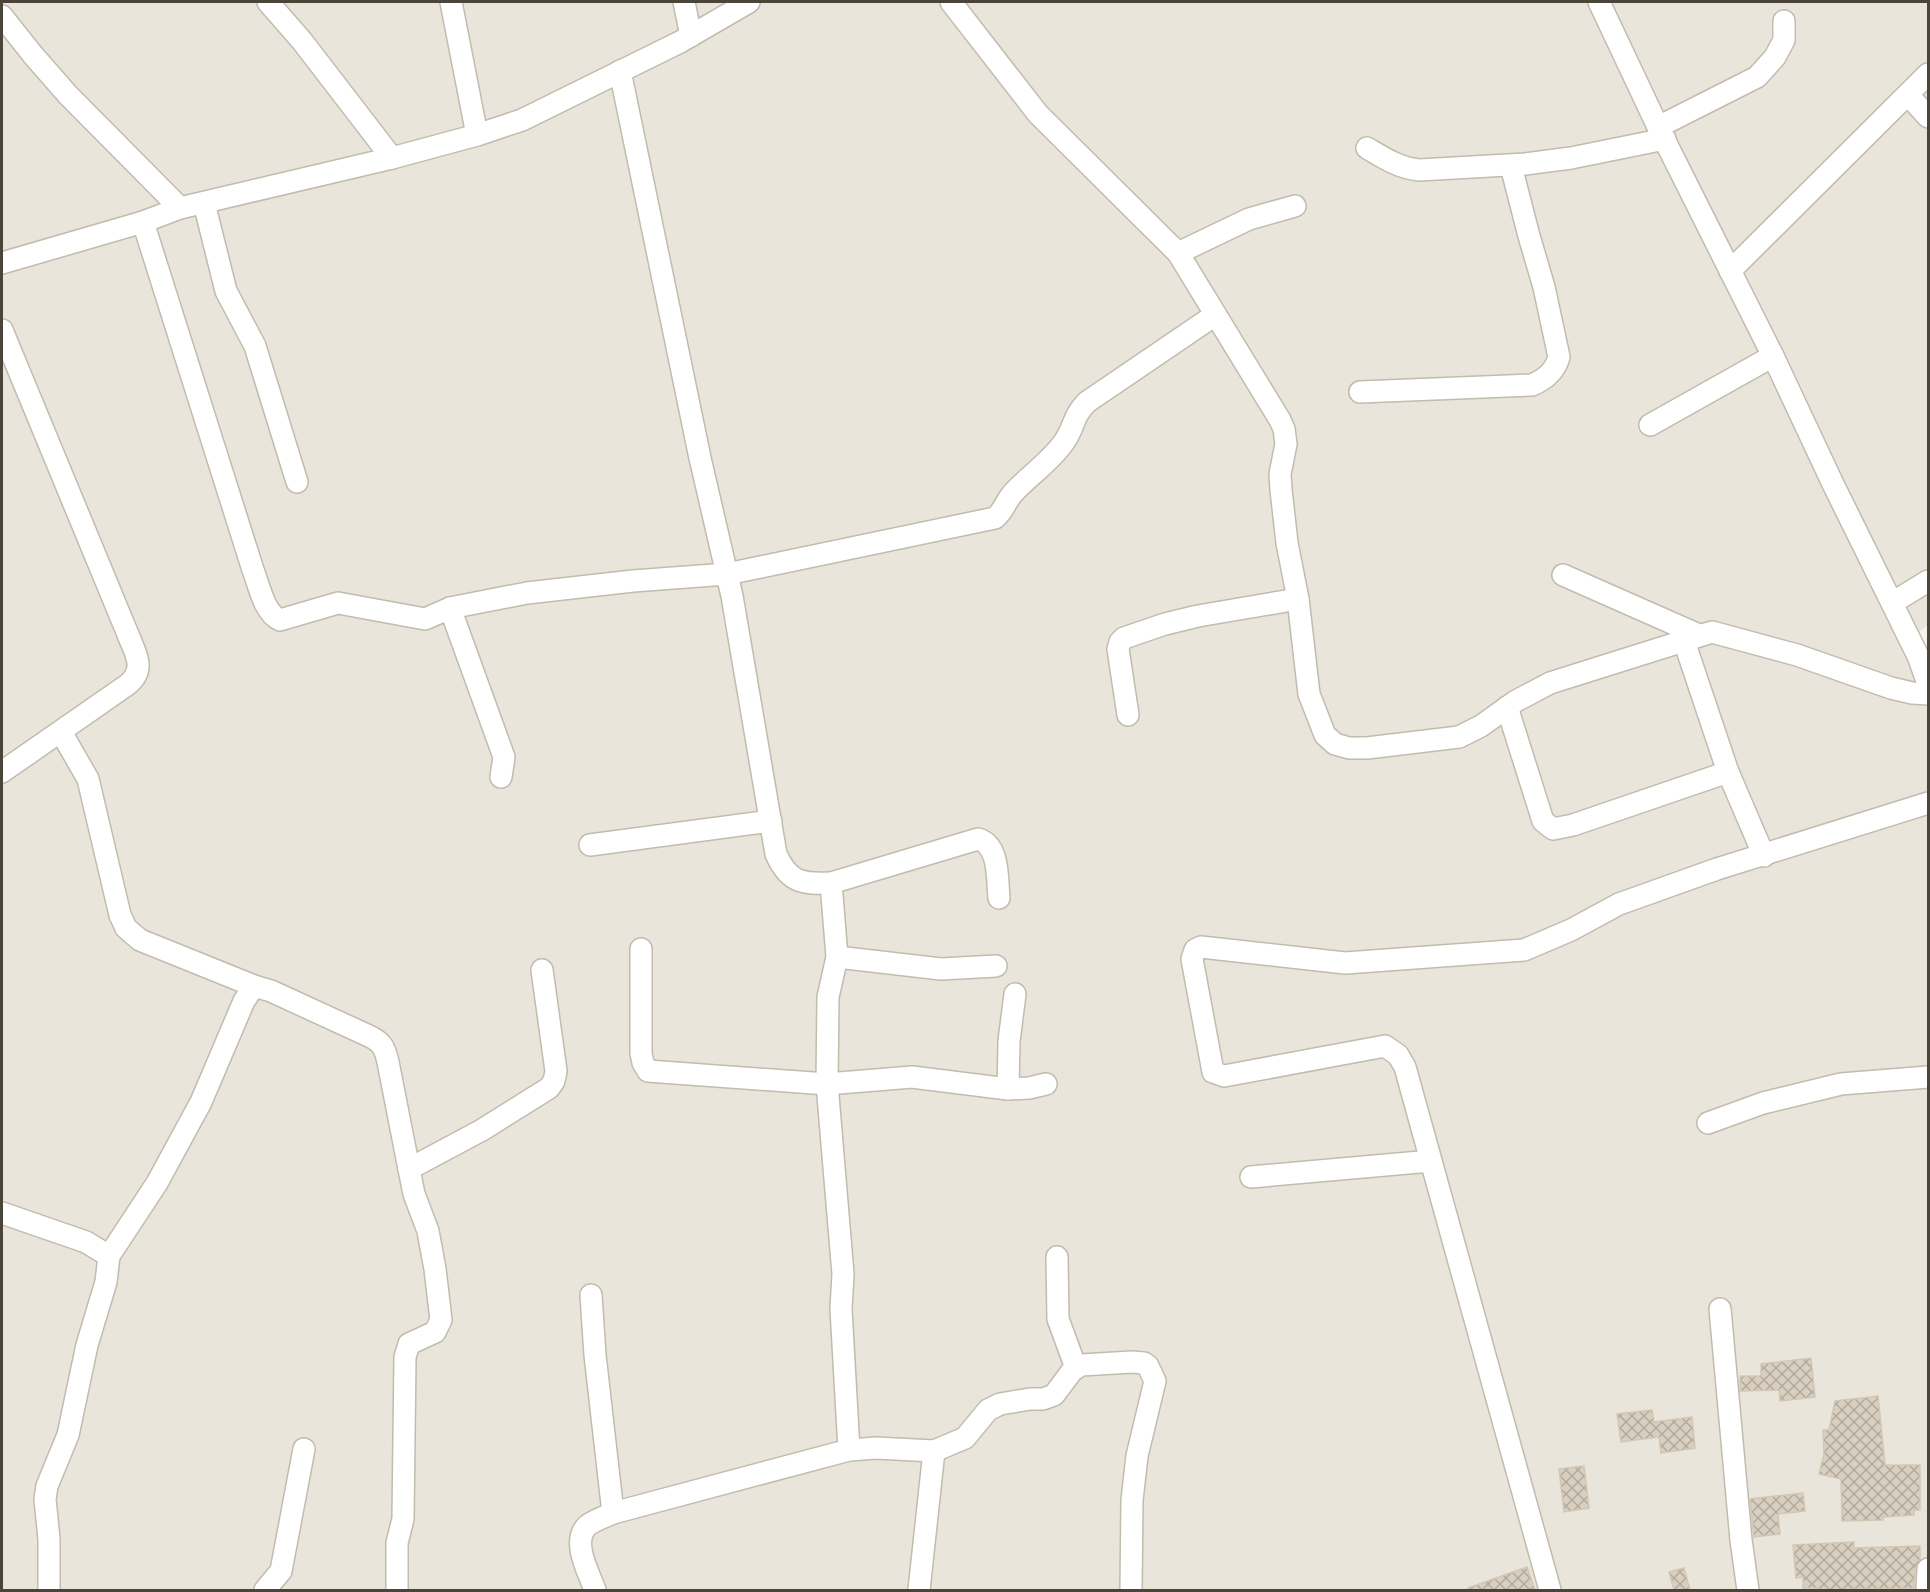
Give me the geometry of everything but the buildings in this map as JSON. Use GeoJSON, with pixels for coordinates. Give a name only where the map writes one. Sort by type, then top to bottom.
{"type":"FeatureCollection","features":[{"type":"Feature","properties":{"kind":"street"},"geometry":{"type":"LineString","coordinates":[[451,2],[477,135]]}},
{"type":"Feature","properties":{"kind":"street"},"geometry":{"type":"LineString","coordinates":[[684,2],[691,36]]}},
{"type":"Feature","properties":{"kind":"street"},"geometry":{"type":"LineString","coordinates":[[2,263],[143,222],[180,208],[392,158],[522,120],[691,36],[748,2]]}},
{"type":"Feature","properties":{"kind":"street"},"geometry":{"type":"LineString","coordinates":[[951,2],[1038,114],[1178,253],[1284,429],[1286,444],[1280,474],[1281,490],[1287,543],[1298,599],[1309,694],[1325,735],[1335,744],[1349,748],[1367,748],[1446,740],[1472,732],[1507,707],[1551,683],[1712,632],[1797,655],[1891,688],[1929,694]]}},
{"type":"Feature","properties":{"kind":"street"},"geometry":{"type":"LineString","coordinates":[[1599,2],[1773,356],[1918,656],[1929,684]]}},
{"type":"Feature","properties":{"kind":"street"},"geometry":{"type":"LineString","coordinates":[[274,4],[392,158]]}},
{"type":"Feature","properties":{"kind":"street"},"geometry":{"type":"LineString","coordinates":[[2,16],[68,95],[180,208]]}},
{"type":"Feature","properties":{"kind":"street"},"geometry":{"type":"LineString","coordinates":[[1366,148],[1393,164],[1408,169],[1511,166],[1571,158],[1662,133],[1758,76],[1775,57],[1784,40],[1785,21]]}},
{"type":"Feature","properties":{"kind":"street"},"geometry":{"type":"LineString","coordinates":[[620,71],[700,458],[732,596],[776,854],[787,873],[802,882],[831,883],[978,839],[987,844],[994,857],[999,898]]}},
{"type":"Feature","properties":{"kind":"street"},"geometry":{"type":"LineString","coordinates":[[1730,271],[1929,74]]}},
{"type":"Feature","properties":{"kind":"street"},"geometry":{"type":"LineString","coordinates":[[1908,95],[1929,117]]}},
{"type":"Feature","properties":{"kind":"street"},"geometry":{"type":"LineString","coordinates":[[1360,392],[1532,385],[1543,381],[1556,366],[1559,357],[1544,287],[1511,166]]}},
{"type":"Feature","properties":{"kind":"street"},"geometry":{"type":"LineString","coordinates":[[204,203],[226,291],[255,346],[297,482]]}},
{"type":"Feature","properties":{"kind":"street"},"geometry":{"type":"LineString","coordinates":[[1178,253],[1249,219],[1295,206]]}},
{"type":"Feature","properties":{"kind":"street"},"geometry":{"type":"LineString","coordinates":[[143,222],[253,570],[267,607],[273,616],[284,620],[338,603],[425,619],[450,608],[527,593],[633,580],[727,574],[995,518],[1012,494],[1062,446],[1075,417],[1088,402],[1215,315]]}},
{"type":"Feature","properties":{"kind":"street"},"geometry":{"type":"LineString","coordinates":[[2,330],[139,669],[134,679],[2,772]]}},
{"type":"Feature","properties":{"kind":"street"},"geometry":{"type":"LineString","coordinates":[[1650,425],[1773,356]]}},
{"type":"Feature","properties":{"kind":"street"},"geometry":{"type":"LineString","coordinates":[[1563,575],[1691,638],[1728,772],[1764,856]]}},
{"type":"Feature","properties":{"kind":"street"},"geometry":{"type":"LineString","coordinates":[[1892,603],[1929,581]]}},
{"type":"Feature","properties":{"kind":"street"},"geometry":{"type":"LineString","coordinates":[[1128,715],[1119,649],[1120,642],[1124,638],[1198,616],[1298,599]]}},
{"type":"Feature","properties":{"kind":"street"},"geometry":{"type":"LineString","coordinates":[[450,608],[504,757],[501,777]]}},
{"type":"Feature","properties":{"kind":"street"},"geometry":{"type":"LineString","coordinates":[[1507,707],[1543,821],[1553,829],[1573,825],[1728,772]]}},
{"type":"Feature","properties":{"kind":"street"},"geometry":{"type":"LineString","coordinates":[[61,732],[88,778],[120,915],[126,928],[140,940],[254,986],[272,991],[369,1036],[385,1048],[414,1194],[428,1231],[441,1320],[435,1332],[409,1344],[405,1357],[403,1519],[397,1543],[397,1590]]}},
{"type":"Feature","properties":{"kind":"street"},"geometry":{"type":"LineString","coordinates":[[1550,1590],[1405,1066],[1398,1055],[1385,1046],[1224,1076],[1213,1072],[1192,959],[1195,950],[1202,947],[1345,963],[1524,950],[1571,930],[1619,904],[1717,869],[1929,803]]}},
{"type":"Feature","properties":{"kind":"street"},"geometry":{"type":"LineString","coordinates":[[590,845],[771,821]]}},
{"type":"Feature","properties":{"kind":"street"},"geometry":{"type":"LineString","coordinates":[[831,883],[837,957],[828,996],[827,1084],[843,1274],[841,1309],[849,1450]]}},
{"type":"Feature","properties":{"kind":"street"},"geometry":{"type":"LineString","coordinates":[[641,949],[641,1053],[643,1064],[648,1071],[827,1084],[912,1077],[1008,1089],[1046,1084]]}},
{"type":"Feature","properties":{"kind":"street"},"geometry":{"type":"LineString","coordinates":[[837,957],[941,969],[996,966]]}},
{"type":"Feature","properties":{"kind":"street"},"geometry":{"type":"LineString","coordinates":[[409,1169],[482,1130],[549,1088],[554,1081],[556,1071],[542,970]]}},
{"type":"Feature","properties":{"kind":"street"},"geometry":{"type":"LineString","coordinates":[[49,1590],[49,1539],[45,1499],[47,1486],[68,1435],[90,1335],[106,1282],[109,1256],[157,1183],[201,1102],[243,1001],[254,986]]}},
{"type":"Feature","properties":{"kind":"street"},"geometry":{"type":"LineString","coordinates":[[1008,1089],[1008,1041],[1015,994]]}},
{"type":"Feature","properties":{"kind":"street"},"geometry":{"type":"LineString","coordinates":[[1708,1123],[1762,1103],[1841,1084],[1929,1077]]}},
{"type":"Feature","properties":{"kind":"street"},"geometry":{"type":"LineString","coordinates":[[1251,1177],[1431,1161]]}},
{"type":"Feature","properties":{"kind":"street"},"geometry":{"type":"LineString","coordinates":[[2,1213],[86,1242],[109,1256]]}},
{"type":"Feature","properties":{"kind":"street"},"geometry":{"type":"LineString","coordinates":[[1057,1257],[1058,1319],[1076,1368]]}},
{"type":"Feature","properties":{"kind":"street"},"geometry":{"type":"LineString","coordinates":[[591,1295],[595,1355],[613,1513]]}},
{"type":"Feature","properties":{"kind":"street"},"geometry":{"type":"LineString","coordinates":[[1720,1309],[1741,1540],[1748,1590]]}},
{"type":"Feature","properties":{"kind":"street"},"geometry":{"type":"LineString","coordinates":[[595,1590],[582,1552],[581,1535],[588,1525],[613,1513],[849,1450],[876,1448],[934,1451],[964,1438],[988,1410],[1000,1404],[1043,1399],[1054,1395],[1081,1365],[1139,1362],[1148,1366],[1155,1378],[1137,1456],[1132,1500],[1131,1590]]}},
{"type":"Feature","properties":{"kind":"street"},"geometry":{"type":"LineString","coordinates":[[266,1590],[281,1571],[304,1449]]}},
{"type":"Feature","properties":{"kind":"street"},"geometry":{"type":"LineString","coordinates":[[919,1590],[934,1451]]}},
{"type":"Feature","properties":{"kind":"street"},"geometry":{"type":"LineString","coordinates":[[1927,1590],[1929,1569]]}},
{"type":"Feature","properties":{"kind":"shaded area"},"geometry":{"type":"Polygon","coordinates":[[[2,2],[1928,2],[1928,625],[1916,634],[1928,660],[1928,1590],[2,1590],[2,2]]]}}]}
